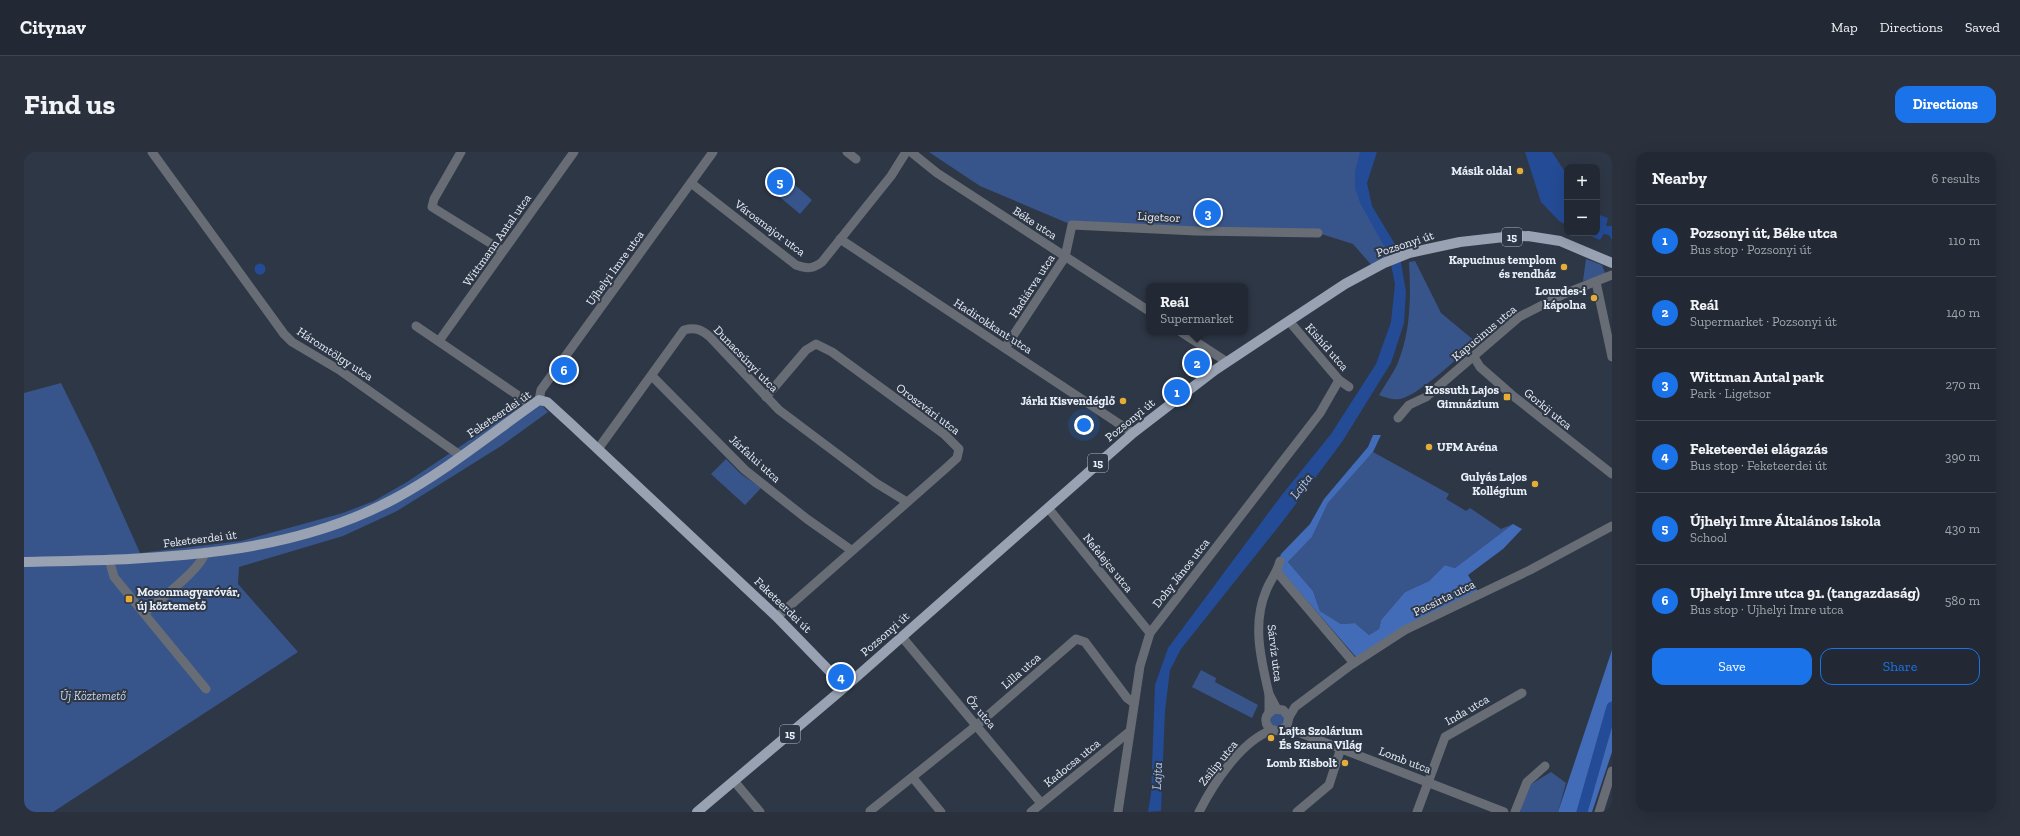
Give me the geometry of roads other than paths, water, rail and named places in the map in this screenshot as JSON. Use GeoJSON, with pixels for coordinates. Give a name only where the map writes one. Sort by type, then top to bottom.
{"type":"FeatureCollection","features":[{"type":"Feature","properties":{"kind":"main road","name":"Pozsonyi út"},"geometry":{"type":"LineString","coordinates":[[697,812],[845,687],[1133,432],[1227,362],[1345,284],[1384,263],[1409,254],[1460,242],[1504,237],[1528,236],[1560,241],[1612,264]]}},
{"type":"Feature","properties":{"kind":"main road","name":"Feketeerdei út"},"geometry":{"type":"LineString","coordinates":[[24,562],[109,559],[205,552],[267,543],[337,523],[399,496],[461,456],[535,402],[547,402],[777,616],[845,687]]}},
{"type":"Feature","properties":{"kind":"street","name":"Háromtölgy utca"},"geometry":{"type":"LineString","coordinates":[[152,152],[284,334],[292,342],[341,371],[461,456]]}},
{"type":"Feature","properties":{"kind":"street"},"geometry":{"type":"LineString","coordinates":[[462,152],[434,199],[432,206],[503,251]]}},
{"type":"Feature","properties":{"kind":"street","name":"Wittmann Antal utca"},"geometry":{"type":"LineString","coordinates":[[439,341],[574,152]]}},
{"type":"Feature","properties":{"kind":"street","name":"Ujhelyi Imre utca"},"geometry":{"type":"LineString","coordinates":[[535,402],[541,390],[692,184],[713,152]]}},
{"type":"Feature","properties":{"kind":"street"},"geometry":{"type":"LineString","coordinates":[[847,152],[856,159]]}},
{"type":"Feature","properties":{"kind":"street","name":"Városmajor utca"},"geometry":{"type":"LineString","coordinates":[[692,184],[796,266],[814,268],[822,262],[891,176],[906,152]]}},
{"type":"Feature","properties":{"kind":"street","name":"Béke utca"},"geometry":{"type":"LineString","coordinates":[[912,152],[937,173],[1146,309]]}},
{"type":"Feature","properties":{"kind":"street","name":"Ligetsor"},"geometry":{"type":"LineString","coordinates":[[1065,257],[1072,225],[1196,231],[1318,233]]}},
{"type":"Feature","properties":{"kind":"street","name":"Hadirokkant utca"},"geometry":{"type":"LineString","coordinates":[[840,239],[1133,432]]}},
{"type":"Feature","properties":{"kind":"street","name":"Hadiárva utca"},"geometry":{"type":"LineString","coordinates":[[1005,348],[1065,257]]}},
{"type":"Feature","properties":{"kind":"street","name":"Kapucinus utca"},"geometry":{"type":"LineString","coordinates":[[1398,418],[1409,405],[1426,397],[1474,357],[1501,331],[1527,312],[1564,294],[1612,276]]}},
{"type":"Feature","properties":{"kind":"street"},"geometry":{"type":"LineString","coordinates":[[1596,282],[1612,357]]}},
{"type":"Feature","properties":{"kind":"street","name":"Kishíd utca"},"geometry":{"type":"LineString","coordinates":[[1289,321],[1339,380],[1349,387]]}},
{"type":"Feature","properties":{"kind":"street"},"geometry":{"type":"LineString","coordinates":[[416,326],[535,402]]}},
{"type":"Feature","properties":{"kind":"street","name":"Dunacsúnyi utca"},"geometry":{"type":"LineString","coordinates":[[598,449],[684,330],[692,328],[702,330],[710,337],[778,410],[876,483],[907,502]]}},
{"type":"Feature","properties":{"kind":"street"},"geometry":{"type":"LineString","coordinates":[[1186,335],[1227,362]]}},
{"type":"Feature","properties":{"kind":"street","name":"Oroszvári utca"},"geometry":{"type":"LineString","coordinates":[[766,398],[806,350],[816,344],[832,352],[937,430],[959,449],[957,458],[777,616]]}},
{"type":"Feature","properties":{"kind":"street","name":"Gorkij utca"},"geometry":{"type":"LineString","coordinates":[[1474,357],[1480,367],[1512,395],[1612,474]]}},
{"type":"Feature","properties":{"kind":"street","name":"Járfalui utca"},"geometry":{"type":"LineString","coordinates":[[652,376],[745,470],[807,519],[851,550]]}},
{"type":"Feature","properties":{"kind":"street","name":"Dohy János utca"},"geometry":{"type":"LineString","coordinates":[[1118,812],[1140,666],[1150,633],[1320,413],[1339,380]]}},
{"type":"Feature","properties":{"kind":"street","name":"Nefelejcs utca"},"geometry":{"type":"LineString","coordinates":[[1048,508],[1150,633]]}},
{"type":"Feature","properties":{"kind":"street","name":"Pacsirta utca"},"geometry":{"type":"LineString","coordinates":[[1281,714],[1295,707],[1354,663],[1405,630],[1530,570],[1612,526]]}},
{"type":"Feature","properties":{"kind":"street"},"geometry":{"type":"LineString","coordinates":[[144,613],[196,568],[203,559],[205,552]]}},
{"type":"Feature","properties":{"kind":"street"},"geometry":{"type":"LineString","coordinates":[[109,559],[112,574],[206,689]]}},
{"type":"Feature","properties":{"kind":"street","name":"Sárvíz utca"},"geometry":{"type":"LineString","coordinates":[[1280,561],[1277,572],[1266,591],[1259,614],[1258,637],[1269,694],[1281,714],[1298,732]]}},
{"type":"Feature","properties":{"kind":"street"},"geometry":{"type":"LineString","coordinates":[[1277,572],[1354,663]]}},
{"type":"Feature","properties":{"kind":"street","name":"Őz utca"},"geometry":{"type":"LineString","coordinates":[[902,636],[977,724],[1041,803]]}},
{"type":"Feature","properties":{"kind":"street","name":"Lilla utca"},"geometry":{"type":"LineString","coordinates":[[870,811],[913,778],[1076,639],[1085,642],[1127,698],[1134,703]]}},
{"type":"Feature","properties":{"kind":"street","name":"Inda utca"},"geometry":{"type":"LineString","coordinates":[[1417,812],[1445,737],[1522,693]]}},
{"type":"Feature","properties":{"kind":"street"},"geometry":{"type":"LineString","coordinates":[[1273,728],[1281,714]]}},
{"type":"Feature","properties":{"kind":"street"},"geometry":{"type":"LineString","coordinates":[[1273,728],[1287,726],[1281,714]]}},
{"type":"Feature","properties":{"kind":"street"},"geometry":{"type":"LineString","coordinates":[[1273,728],[1298,732]]}},
{"type":"Feature","properties":{"kind":"street","name":"Zsilip utca"},"geometry":{"type":"LineString","coordinates":[[1199,812],[1212,786],[1248,745],[1262,734],[1273,728]]}},
{"type":"Feature","properties":{"kind":"street","name":"Kadocsa utca"},"geometry":{"type":"LineString","coordinates":[[1031,812],[1129,732]]}},
{"type":"Feature","properties":{"kind":"street","name":"Lomb utca"},"geometry":{"type":"LineString","coordinates":[[1298,732],[1429,781],[1504,812]]}},
{"type":"Feature","properties":{"kind":"street"},"geometry":{"type":"LineString","coordinates":[[1297,812],[1329,785],[1341,748]]}},
{"type":"Feature","properties":{"kind":"street"},"geometry":{"type":"LineString","coordinates":[[1515,812],[1527,782],[1545,766]]}},
{"type":"Feature","properties":{"kind":"street"},"geometry":{"type":"LineString","coordinates":[[1599,812],[1612,771]]}},
{"type":"Feature","properties":{"kind":"street"},"geometry":{"type":"LineString","coordinates":[[913,778],[941,812]]}},
{"type":"Feature","properties":{"kind":"street"},"geometry":{"type":"LineString","coordinates":[[734,781],[760,812]]}},
{"type":"Feature","properties":{"kind":"water","name":"Lajta"},"geometry":{"type":"Polygon","coordinates":[[[1360,152],[1377,152],[1367,183],[1372,206],[1399,251],[1406,292],[1404,323],[1391,363],[1342,442],[1283,521],[1181,649],[1170,670],[1165,711],[1161,811],[1148,812],[1151,794],[1155,685],[1168,648],[1281,496],[1331,434],[1376,364],[1391,322],[1395,284],[1389,255],[1360,203],[1355,188],[1355,171],[1360,152]]]}},
{"type":"Feature","properties":{"kind":"water"},"geometry":{"type":"Polygon","coordinates":[[[1525,152],[1552,152],[1564,170],[1564,224],[1559,221],[1541,202],[1525,152]]]}},
{"type":"Feature","properties":{"kind":"water"},"geometry":{"type":"Polygon","coordinates":[[[1600,215],[1608,218],[1606,226],[1612,226],[1612,240],[1609,235],[1604,234],[1600,240],[1591,236],[1600,236],[1600,215]]]}},
{"type":"Feature","properties":{"kind":"water"},"geometry":{"type":"Polygon","coordinates":[[[258,264],[262,264],[264,265],[264,273],[258,274],[255,271],[255,267],[258,264]]]}},
{"type":"Feature","properties":{"kind":"waterway"},"geometry":{"type":"LineString","coordinates":[[1582,812],[1612,707]]}},
{"type":"Feature","properties":{"kind":"place","name":"Másik oldal"},"geometry":{"type":"Point","coordinates":[1520,171]}},
{"type":"Feature","properties":{"kind":"place","name":"Újhelyi Imre Általános Iskola"},"geometry":{"type":"Point","coordinates":[780,182]}},
{"type":"Feature","properties":{"kind":"place","name":"Wittman Antal park"},"geometry":{"type":"Point","coordinates":[1208,213]}},
{"type":"Feature","properties":{"kind":"place","name":"Kapucinus templom és rendház"},"geometry":{"type":"Point","coordinates":[1564,267]}},
{"type":"Feature","properties":{"kind":"place","name":"Lourdes-i kápolna"},"geometry":{"type":"Point","coordinates":[1594,298]}},
{"type":"Feature","properties":{"kind":"place","name":"Reál"},"geometry":{"type":"Point","coordinates":[1197,363]}},
{"type":"Feature","properties":{"kind":"place","name":"Ujhelyi Imre utca 91. (tangazdaság)"},"geometry":{"type":"Point","coordinates":[564,370]}},
{"type":"Feature","properties":{"kind":"place","name":"Pozsonyi út, Béke utca"},"geometry":{"type":"Point","coordinates":[1177,392]}},
{"type":"Feature","properties":{"kind":"place","name":"Kossuth Lajos Gimnázium"},"geometry":{"type":"Point","coordinates":[1507,397]}},
{"type":"Feature","properties":{"kind":"place","name":"Járki Kisvendéglő"},"geometry":{"type":"Point","coordinates":[1123,401]}},
{"type":"Feature","properties":{"kind":"place","name":"UFM Aréna"},"geometry":{"type":"Point","coordinates":[1429,447]}},
{"type":"Feature","properties":{"kind":"place","name":"Gulyás Lajos Kollégium"},"geometry":{"type":"Point","coordinates":[1535,484]}},
{"type":"Feature","properties":{"kind":"place","name":"Mosonmagyaróvár, új köztemető"},"geometry":{"type":"Point","coordinates":[129,599]}},
{"type":"Feature","properties":{"kind":"place","name":"Feketeerdei elágazás"},"geometry":{"type":"Point","coordinates":[841,677]}},
{"type":"Feature","properties":{"kind":"place","name":"Lajta Szolárium És Szauna Világ"},"geometry":{"type":"Point","coordinates":[1271,738]}},
{"type":"Feature","properties":{"kind":"place","name":"Lomb Kisbolt"},"geometry":{"type":"Point","coordinates":[1345,763]}},
{"type":"Feature","properties":{"kind":"park label","name":"Új Köztemető"},"geometry":{"type":"Point","coordinates":[93,696]}}]}
